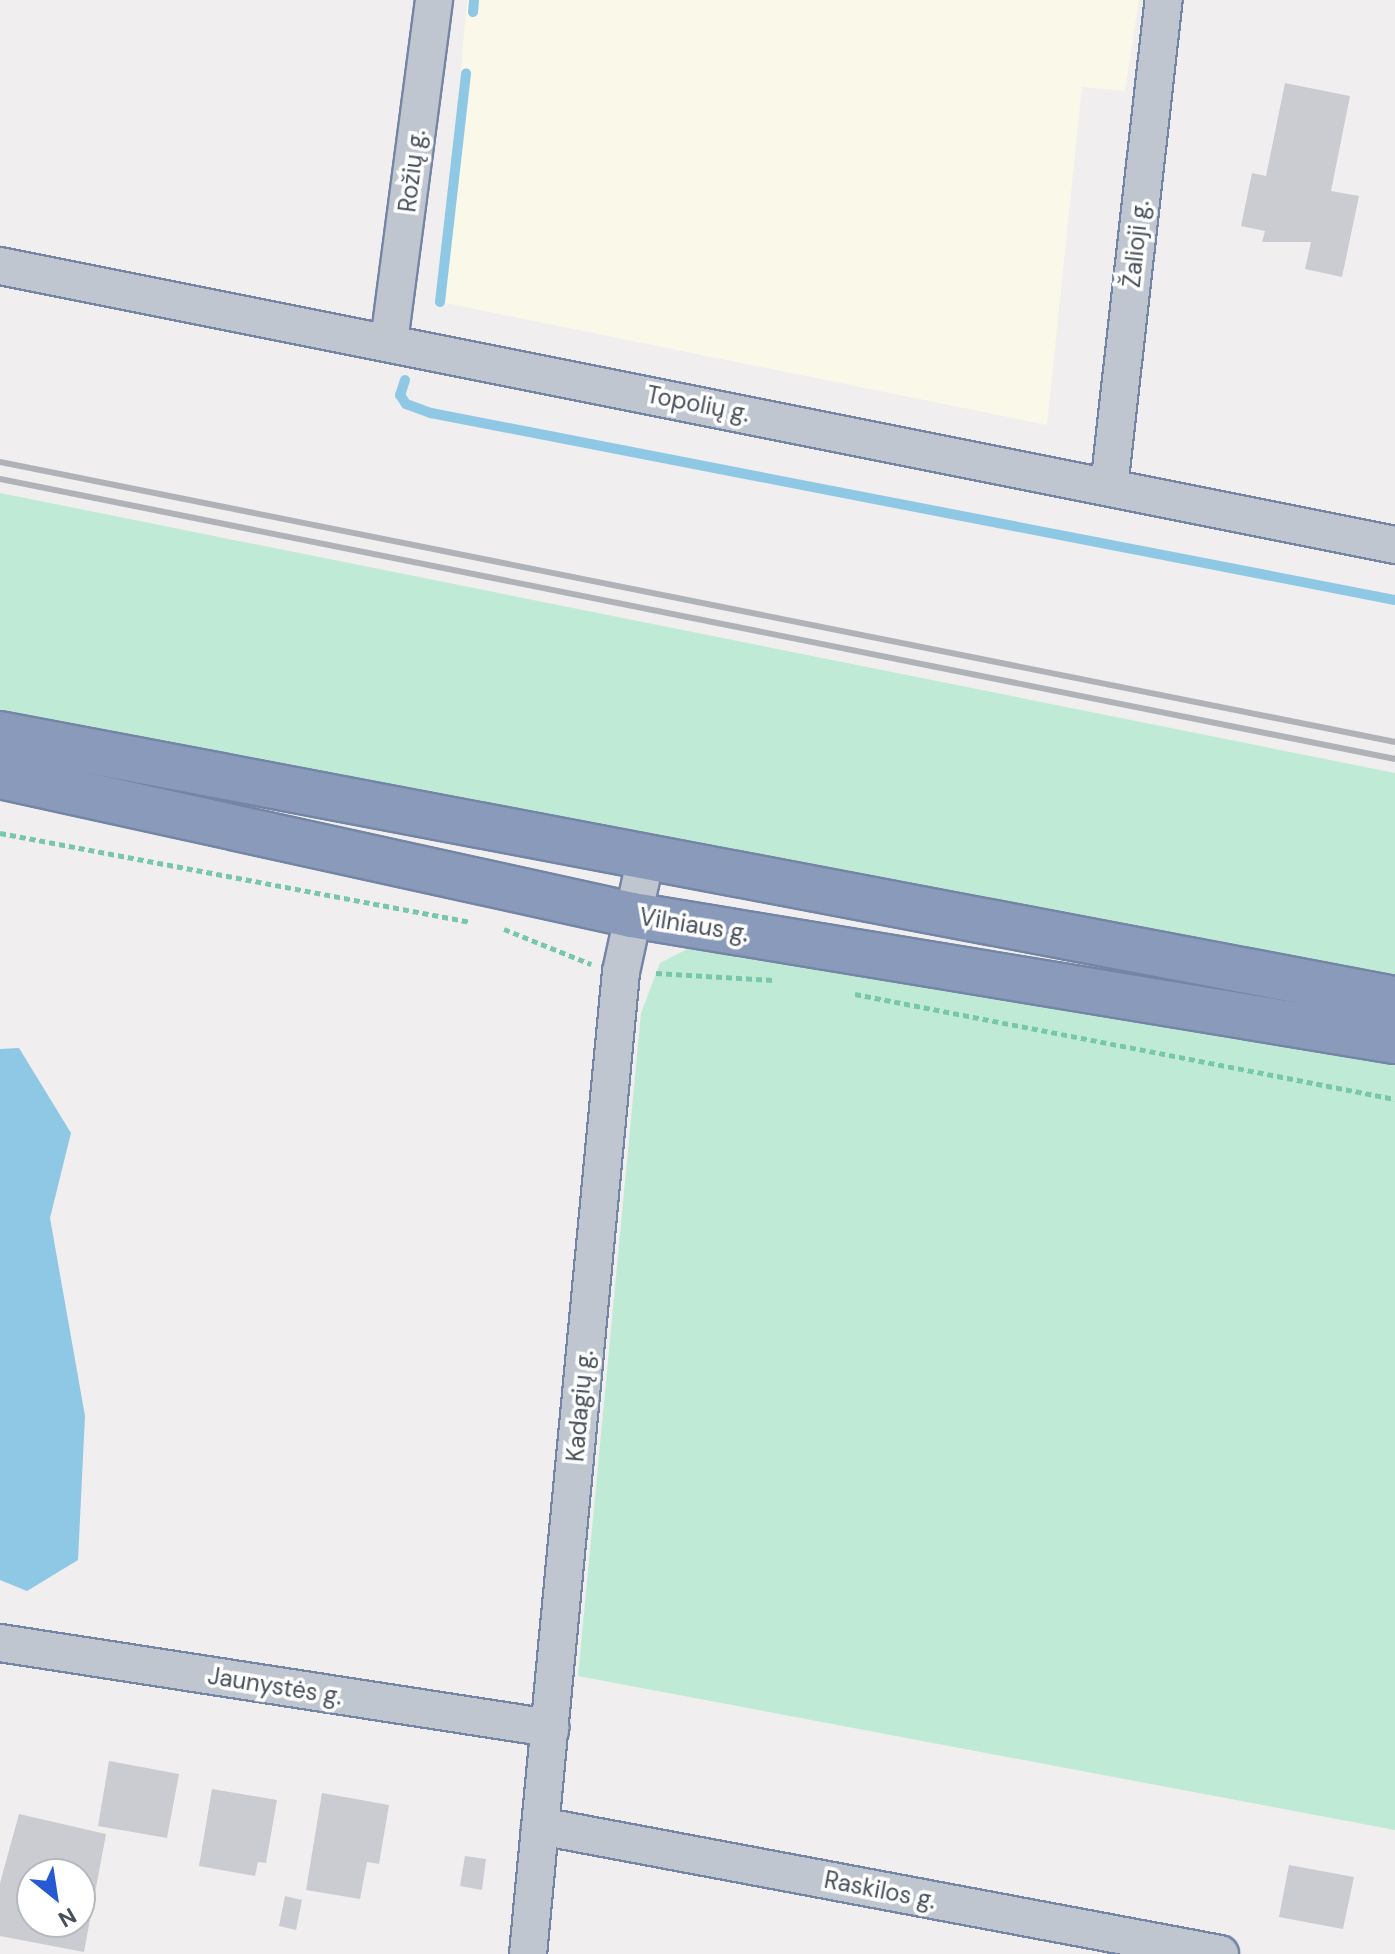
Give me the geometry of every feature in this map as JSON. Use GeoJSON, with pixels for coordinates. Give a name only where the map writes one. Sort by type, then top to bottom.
{"type":"FeatureCollection","features":[{"type":"Feature","properties":{"kind":"highway"},"geometry":{"type":"LineString","coordinates":[[0,734],[645,861],[1395,999]]}},
{"type":"Feature","properties":{"kind":"highway","name":"Vilniaus g."},"geometry":{"type":"LineString","coordinates":[[0,776],[632,915],[1395,1041]]}},
{"type":"Feature","properties":{"kind":"street","name":"Rožių g."},"geometry":{"type":"LineString","coordinates":[[389,342],[434,0]]}},
{"type":"Feature","properties":{"kind":"street","name":"Žalioji g."},"geometry":{"type":"LineString","coordinates":[[1109,487],[1164,0]]}},
{"type":"Feature","properties":{"kind":"street","name":"Topolių g."},"geometry":{"type":"LineString","coordinates":[[0,266],[1395,545]]}},
{"type":"Feature","properties":{"kind":"street","name":"Kadagių g."},"geometry":{"type":"LineString","coordinates":[[528,1954],[632,915],[645,861]]}},
{"type":"Feature","properties":{"kind":"street","name":"Jaunystės g."},"geometry":{"type":"LineString","coordinates":[[0,1643],[550,1728]]}},
{"type":"Feature","properties":{"kind":"street","name":"Raskilos g."},"geometry":{"type":"LineString","coordinates":[[540,1826],[1220,1954]]}},
{"type":"Feature","properties":{"kind":"shaded area"},"geometry":{"type":"Polygon","coordinates":[[[467,0],[1139,0],[1125,91],[1082,87],[1047,425],[440,302],[467,0]]]}},
{"type":"Feature","properties":{"kind":"green space"},"geometry":{"type":"Polygon","coordinates":[[[0,493],[1395,773],[1395,987],[0,721],[0,493]]]}},
{"type":"Feature","properties":{"kind":"green space"},"geometry":{"type":"Polygon","coordinates":[[[703,941],[1395,1063],[1395,1830],[578,1676],[641,1013],[660,963],[703,941]]]}},
{"type":"Feature","properties":{"kind":"water"},"geometry":{"type":"Polygon","coordinates":[[[19,1048],[71,1133],[50,1218],[85,1416],[78,1560],[27,1591],[0,1580],[0,1049],[19,1048]]]}},
{"type":"Feature","properties":{"kind":"building"},"geometry":{"type":"Polygon","coordinates":[[[1285,83],[1350,96],[1331,191],[1359,196],[1342,277],[1305,269],[1311,242],[1262,242],[1265,231],[1241,226],[1252,173],[1266,176],[1285,83]]]}},
{"type":"Feature","properties":{"kind":"building"},"geometry":{"type":"Polygon","coordinates":[[[109,1761],[179,1774],[167,1838],[98,1826],[109,1761]]]}},
{"type":"Feature","properties":{"kind":"building"},"geometry":{"type":"Polygon","coordinates":[[[212,1789],[277,1800],[266,1863],[258,1862],[255,1876],[199,1866],[212,1789]]]}},
{"type":"Feature","properties":{"kind":"building"},"geometry":{"type":"Polygon","coordinates":[[[322,1793],[389,1805],[379,1864],[367,1862],[360,1899],[306,1890],[322,1793]]]}},
{"type":"Feature","properties":{"kind":"building"},"geometry":{"type":"Polygon","coordinates":[[[19,1814],[106,1834],[96,1888],[96,1858],[16,1858],[16,1938],[87,1938],[84,1952],[0,1936],[0,1883],[19,1814]]]}},
{"type":"Feature","properties":{"kind":"building"},"geometry":{"type":"Polygon","coordinates":[[[465,1856],[486,1859],[482,1890],[460,1886],[465,1856]]]}},
{"type":"Feature","properties":{"kind":"building"},"geometry":{"type":"Polygon","coordinates":[[[1289,1865],[1354,1877],[1343,1929],[1279,1917],[1289,1865]]]}},
{"type":"Feature","properties":{"kind":"building"},"geometry":{"type":"Polygon","coordinates":[[[285,1896],[302,1900],[296,1930],[279,1926],[285,1896]]]}},
{"type":"Feature","properties":{"kind":"waterway"},"geometry":{"type":"LineString","coordinates":[[473,12],[474,0]]}},
{"type":"Feature","properties":{"kind":"waterway"},"geometry":{"type":"LineString","coordinates":[[440,302],[466,73]]}},
{"type":"Feature","properties":{"kind":"waterway"},"geometry":{"type":"LineString","coordinates":[[405,380],[400,395],[406,404],[431,413],[1395,600]]}},
{"type":"Feature","properties":{"kind":"railway"},"geometry":{"type":"LineString","coordinates":[[0,462],[1395,742]]}},
{"type":"Feature","properties":{"kind":"railway"},"geometry":{"type":"LineString","coordinates":[[0,479],[1395,759]]}}]}
